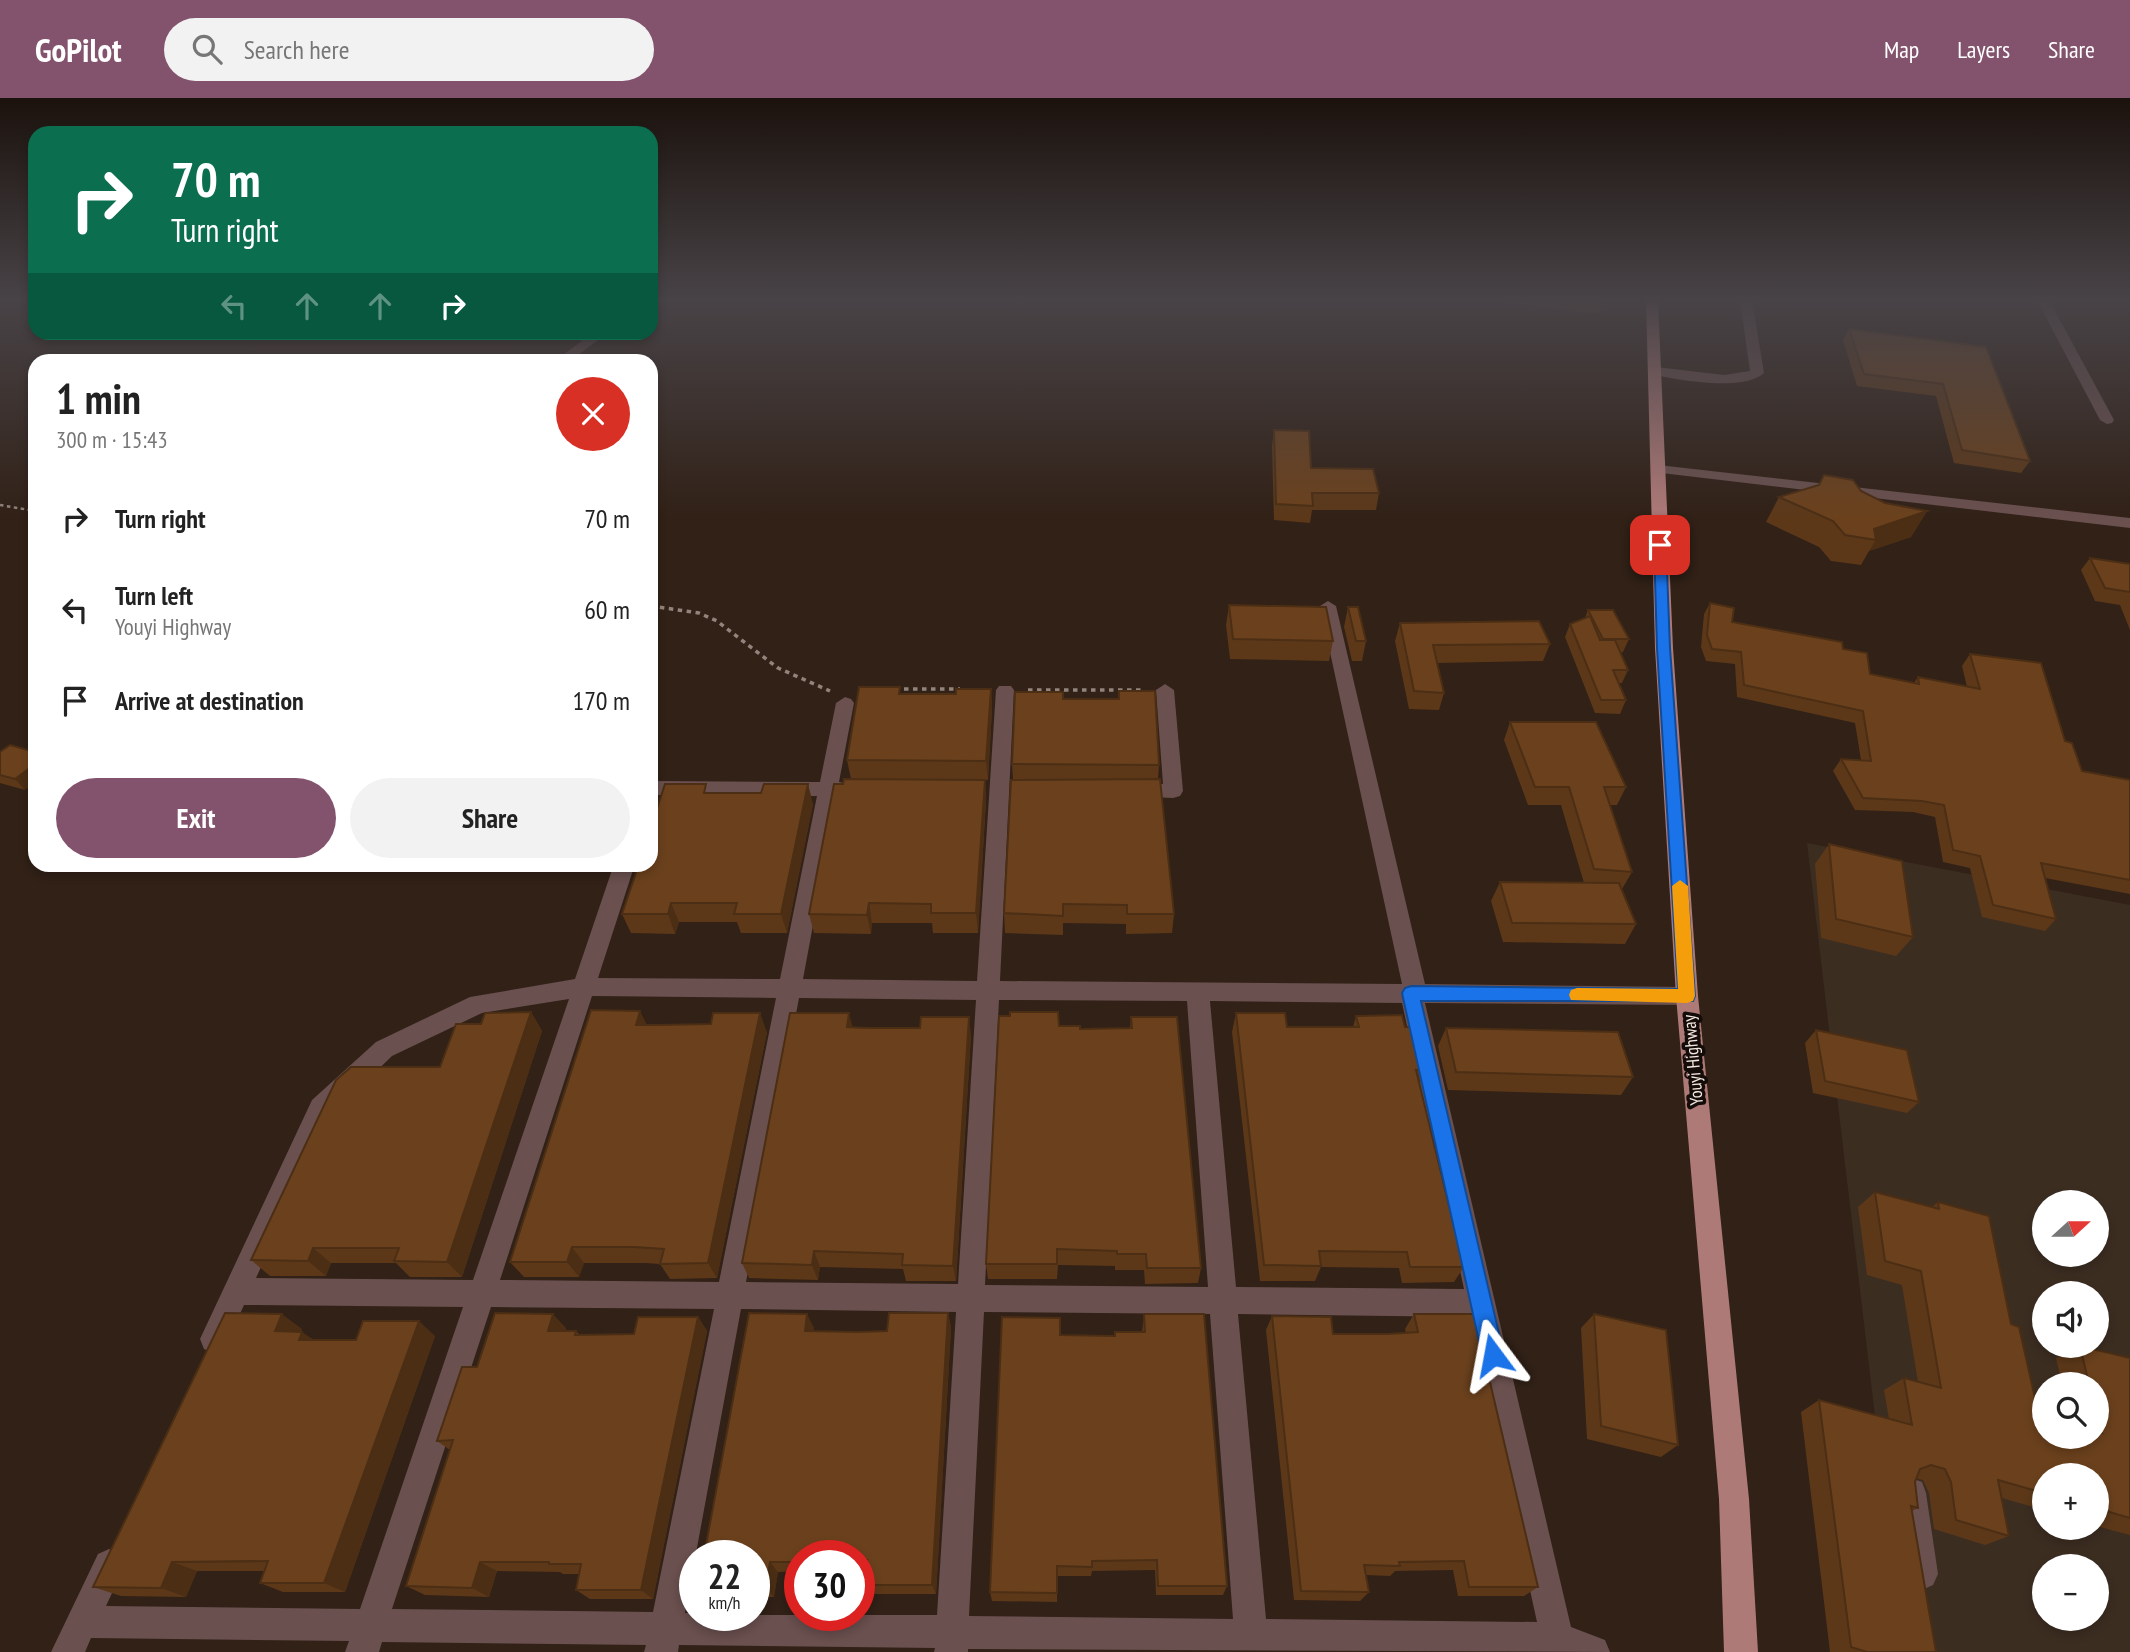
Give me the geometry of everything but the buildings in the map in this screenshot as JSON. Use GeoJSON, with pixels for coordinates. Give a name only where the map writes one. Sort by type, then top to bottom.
{"type":"FeatureCollection","features":[{"type":"Feature","properties":{"kind":"main road","name":"Youyi Highway"},"geometry":{"type":"LineString","coordinates":[[1656,373],[1664,648],[1687,996],[1734,1499],[1741,1652]]}},
{"type":"Feature","properties":{"kind":"street"},"geometry":{"type":"LineString","coordinates":[[1686,373],[1751,378],[1757,373]]}},
{"type":"Feature","properties":{"kind":"street"},"geometry":{"type":"LineString","coordinates":[[2082,373],[2108,420]]}},
{"type":"Feature","properties":{"kind":"street"},"geometry":{"type":"LineString","coordinates":[[1658,469],[2130,523]]}},
{"type":"Feature","properties":{"kind":"street"},"geometry":{"type":"LineString","coordinates":[[1328,606],[1481,1303],[1560,1646]]}},
{"type":"Feature","properties":{"kind":"street"},"geometry":{"type":"LineString","coordinates":[[952,1642],[990,990],[1008,790],[1005,690]]}},
{"type":"Feature","properties":{"kind":"street"},"geometry":{"type":"LineString","coordinates":[[1107,791],[1173,791],[1165,690]]}},
{"type":"Feature","properties":{"kind":"street"},"geometry":{"type":"LineString","coordinates":[[664,1641],[845,703]]}},
{"type":"Feature","properties":{"kind":"street"},"geometry":{"type":"LineString","coordinates":[[658,788],[855,789]]}},
{"type":"Feature","properties":{"kind":"street"},"geometry":{"type":"LineString","coordinates":[[975,790],[1008,790]]}},
{"type":"Feature","properties":{"kind":"street"},"geometry":{"type":"LineString","coordinates":[[367,1639],[622,872]]}},
{"type":"Feature","properties":{"kind":"street"},"geometry":{"type":"LineString","coordinates":[[202,1365],[321,1108],[384,1049],[478,1004],[584,987],[1687,996]]}},
{"type":"Feature","properties":{"kind":"street"},"geometry":{"type":"LineString","coordinates":[[1198,992],[1251,1644]]}},
{"type":"Feature","properties":{"kind":"street"},"geometry":{"type":"LineString","coordinates":[[236,1291],[1481,1303]]}},
{"type":"Feature","properties":{"kind":"street"},"geometry":{"type":"LineString","coordinates":[[1911,1493],[1925,1599]]}},
{"type":"Feature","properties":{"kind":"street"},"geometry":{"type":"LineString","coordinates":[[68,1652],[123,1536]]}},
{"type":"Feature","properties":{"kind":"street"},"geometry":{"type":"LineString","coordinates":[[83,1622],[367,1639],[1560,1646],[1593,1652]]}},
{"type":"Feature","properties":{"kind":"path"},"geometry":{"type":"LineString","coordinates":[[0,505],[28,510]]}},
{"type":"Feature","properties":{"kind":"path"},"geometry":{"type":"LineString","coordinates":[[658,607],[699,613],[717,621],[778,668],[829,690],[845,703]]}},
{"type":"Feature","properties":{"kind":"shaded area"},"geometry":{"type":"Polygon","coordinates":[[[1807,843],[2130,905],[2130,1652],[1912,1652],[1877,1433],[1807,843]]]}},
{"type":"Feature","properties":{"kind":"slow traffic"},"geometry":{"type":"LineString","coordinates":[[1577,995],[1687,996],[1680,886]]}},
{"type":"Feature","properties":{"kind":"route"},"geometry":{"type":"LineString","coordinates":[[1493,1355],[1411,993],[1687,996],[1664,648],[1660,545]]}}]}
